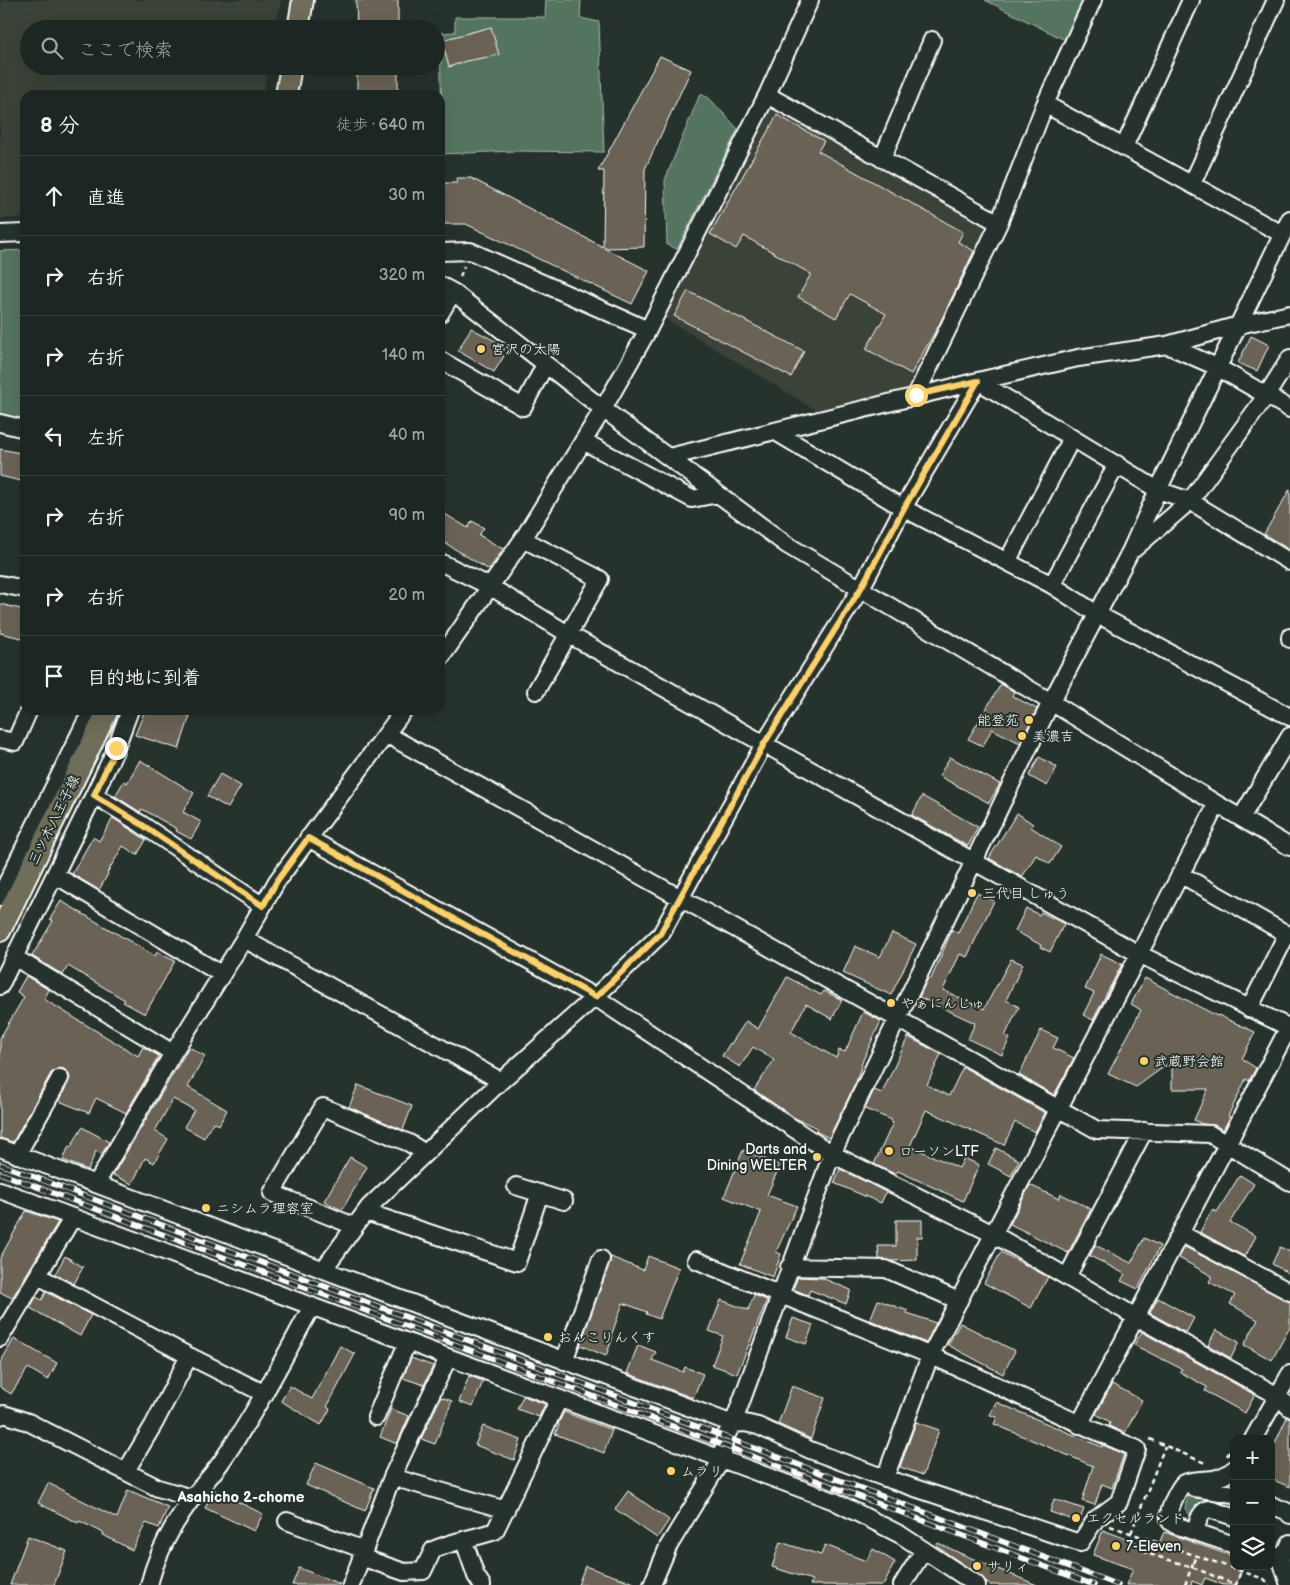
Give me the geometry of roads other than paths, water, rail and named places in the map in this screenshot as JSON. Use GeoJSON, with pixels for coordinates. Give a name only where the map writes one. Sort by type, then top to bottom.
{"type":"FeatureCollection","features":[{"type":"Feature","properties":{"kind":"main road"},"geometry":{"type":"LineString","coordinates":[[299,20],[302,0]]}},
{"type":"Feature","properties":{"kind":"main road"},"geometry":{"type":"LineString","coordinates":[[287,90],[289,75]]}},
{"type":"Feature","properties":{"kind":"main road","name":"三ツ木八王子線"},"geometry":{"type":"LineString","coordinates":[[0,931],[106,715]]}},
{"type":"Feature","properties":{"kind":"street"},"geometry":{"type":"LineString","coordinates":[[445,652],[523,539],[603,409],[648,330],[767,95],[810,0]]}},
{"type":"Feature","properties":{"kind":"street"},"geometry":{"type":"LineString","coordinates":[[916,395],[999,223],[1046,104],[1093,0]]}},
{"type":"Feature","properties":{"kind":"street"},"geometry":{"type":"LineString","coordinates":[[1124,147],[1191,0]]}},
{"type":"Feature","properties":{"kind":"street"},"geometry":{"type":"LineString","coordinates":[[1192,184],[1276,0]]}},
{"type":"Feature","properties":{"kind":"street"},"geometry":{"type":"LineString","coordinates":[[882,159],[932,40]]}},
{"type":"Feature","properties":{"kind":"street"},"geometry":{"type":"LineString","coordinates":[[767,95],[999,223]]}},
{"type":"Feature","properties":{"kind":"street"},"geometry":{"type":"LineString","coordinates":[[1046,104],[1282,234]]}},
{"type":"Feature","properties":{"kind":"street"},"geometry":{"type":"LineString","coordinates":[[652,1585],[668,1547],[722,1459],[725,1437],[732,1424],[832,1154],[1051,702],[1130,552],[1217,367],[1290,219]]}},
{"type":"Feature","properties":{"kind":"street"},"geometry":{"type":"LineString","coordinates":[[0,234],[20,233]]}},
{"type":"Feature","properties":{"kind":"street"},"geometry":{"type":"LineString","coordinates":[[445,252],[470,251],[648,330]]}},
{"type":"Feature","properties":{"kind":"street"},"geometry":{"type":"LineString","coordinates":[[447,288],[603,409],[787,545],[1290,847]]}},
{"type":"Feature","properties":{"kind":"street"},"geometry":{"type":"LineString","coordinates":[[669,457],[916,395],[1078,358],[1167,345],[1239,325],[1290,314]]}},
{"type":"Feature","properties":{"kind":"street"},"geometry":{"type":"LineString","coordinates":[[1167,345],[1217,367],[1290,409]]}},
{"type":"Feature","properties":{"kind":"street"},"geometry":{"type":"LineString","coordinates":[[1130,552],[1190,501],[1266,396],[1290,358]]}},
{"type":"Feature","properties":{"kind":"street"},"geometry":{"type":"LineString","coordinates":[[445,363],[523,407],[545,365]]}},
{"type":"Feature","properties":{"kind":"street"},"geometry":{"type":"LineString","coordinates":[[978,381],[1158,490],[1190,501],[1290,562]]}},
{"type":"Feature","properties":{"kind":"street"},"geometry":{"type":"LineString","coordinates":[[323,1270],[369,1207],[501,1081],[596,997],[660,934],[764,744],[861,588],[904,508],[978,381]]}},
{"type":"Feature","properties":{"kind":"street"},"geometry":{"type":"LineString","coordinates":[[0,423],[20,428]]}},
{"type":"Feature","properties":{"kind":"street"},"geometry":{"type":"LineString","coordinates":[[774,431],[904,508],[1052,585],[1097,614],[1290,717]]}},
{"type":"Feature","properties":{"kind":"street"},"geometry":{"type":"LineString","coordinates":[[1007,562],[1072,438]]}},
{"type":"Feature","properties":{"kind":"street"},"geometry":{"type":"LineString","coordinates":[[583,441],[692,499],[718,494]]}},
{"type":"Feature","properties":{"kind":"street"},"geometry":{"type":"LineString","coordinates":[[1052,585],[1117,464]]}},
{"type":"Feature","properties":{"kind":"street"},"geometry":{"type":"LineString","coordinates":[[523,539],[600,579],[536,691]]}},
{"type":"Feature","properties":{"kind":"street"},"geometry":{"type":"LineString","coordinates":[[445,564],[491,587],[568,634],[1139,954],[1290,1027],[1079,1425]]}},
{"type":"Feature","properties":{"kind":"street"},"geometry":{"type":"LineString","coordinates":[[0,584],[20,588]]}},
{"type":"Feature","properties":{"kind":"street"},"geometry":{"type":"LineString","coordinates":[[0,738],[15,742],[27,715]]}},
{"type":"Feature","properties":{"kind":"street"},"geometry":{"type":"LineString","coordinates":[[0,897],[91,715]]}},
{"type":"Feature","properties":{"kind":"street"},"geometry":{"type":"LineString","coordinates":[[0,986],[94,795],[116,748],[128,715]]}},
{"type":"Feature","properties":{"kind":"street"},"geometry":{"type":"LineString","coordinates":[[96,1184],[277,881],[400,715]]}},
{"type":"Feature","properties":{"kind":"street"},"geometry":{"type":"LineString","coordinates":[[97,732],[109,739],[116,748]]}},
{"type":"Feature","properties":{"kind":"street"},"geometry":{"type":"LineString","coordinates":[[386,734],[1097,1130],[1210,1134],[1290,1182]]}},
{"type":"Feature","properties":{"kind":"street"},"geometry":{"type":"LineString","coordinates":[[1240,818],[1290,736]]}},
{"type":"Feature","properties":{"kind":"street"},"geometry":{"type":"LineString","coordinates":[[94,795],[141,824],[263,906]]}},
{"type":"Feature","properties":{"kind":"street"},"geometry":{"type":"LineString","coordinates":[[885,1478],[930,1356],[1217,804]]}},
{"type":"Feature","properties":{"kind":"street"},"geometry":{"type":"LineString","coordinates":[[308,838],[596,997],[832,1154],[993,1234],[1278,1396],[1290,1408]]}},
{"type":"Feature","properties":{"kind":"street"},"geometry":{"type":"LineString","coordinates":[[1180,874],[1287,934],[1249,1008]]}},
{"type":"Feature","properties":{"kind":"street"},"geometry":{"type":"LineString","coordinates":[[55,875],[221,974]]}},
{"type":"Feature","properties":{"kind":"street"},"geometry":{"type":"LineString","coordinates":[[244,939],[501,1081]]}},
{"type":"Feature","properties":{"kind":"street"},"geometry":{"type":"LineString","coordinates":[[14,957],[173,1053]]}},
{"type":"Feature","properties":{"kind":"street"},"geometry":{"type":"LineString","coordinates":[[17,1155],[60,1078]]}},
{"type":"Feature","properties":{"kind":"street"},"geometry":{"type":"LineString","coordinates":[[354,1226],[272,1192],[323,1107],[409,1143],[425,1153]]}},
{"type":"Feature","properties":{"kind":"street"},"geometry":{"type":"LineString","coordinates":[[1066,1277],[1144,1131]]}},
{"type":"Feature","properties":{"kind":"street"},"geometry":{"type":"LineString","coordinates":[[0,1148],[732,1424],[745,1423],[758,1426],[810,1450],[885,1478],[1080,1543],[1096,1518],[1119,1502],[1137,1449],[1079,1425],[930,1356],[696,1260]]}},
{"type":"Feature","properties":{"kind":"street"},"geometry":{"type":"LineString","coordinates":[[516,1186],[564,1201]]}},
{"type":"Feature","properties":{"kind":"street"},"geometry":{"type":"LineString","coordinates":[[0,1190],[407,1343],[834,1500],[885,1526],[977,1585]]}},
{"type":"Feature","properties":{"kind":"street"},"geometry":{"type":"LineString","coordinates":[[366,1212],[518,1262],[540,1193]]}},
{"type":"Feature","properties":{"kind":"street"},"geometry":{"type":"LineString","coordinates":[[0,1338],[73,1217]]}},
{"type":"Feature","properties":{"kind":"street"},"geometry":{"type":"LineString","coordinates":[[1180,1233],[1290,1292]]}},
{"type":"Feature","properties":{"kind":"street"},"geometry":{"type":"LineString","coordinates":[[564,1361],[601,1259]]}},
{"type":"Feature","properties":{"kind":"street"},"geometry":{"type":"LineString","coordinates":[[789,1267],[886,1269],[959,1301]]}},
{"type":"Feature","properties":{"kind":"street"},"geometry":{"type":"LineString","coordinates":[[38,1276],[265,1394]]}},
{"type":"Feature","properties":{"kind":"street"},"geometry":{"type":"LineString","coordinates":[[150,1585],[154,1564],[168,1534],[192,1498],[223,1460],[265,1394],[312,1306]]}},
{"type":"Feature","properties":{"kind":"street"},"geometry":{"type":"LineString","coordinates":[[376,1417],[407,1343]]}},
{"type":"Feature","properties":{"kind":"street"},"geometry":{"type":"LineString","coordinates":[[126,1471],[154,1424],[189,1356]]}},
{"type":"Feature","properties":{"kind":"street"},"geometry":{"type":"LineString","coordinates":[[351,1585],[392,1477],[448,1358]]}},
{"type":"Feature","properties":{"kind":"street"},"geometry":{"type":"LineString","coordinates":[[1255,1435],[1290,1374]]}},
{"type":"Feature","properties":{"kind":"street"},"geometry":{"type":"LineString","coordinates":[[287,1521],[404,1572],[423,1571],[433,1550],[447,1544],[464,1541],[495,1531],[559,1399]]}},
{"type":"Feature","properties":{"kind":"street"},"geometry":{"type":"LineString","coordinates":[[0,1416],[4,1414],[28,1422],[158,1488],[192,1498]]}},
{"type":"Feature","properties":{"kind":"street"},"geometry":{"type":"LineString","coordinates":[[1228,1466],[1226,1476],[1184,1483],[1177,1492],[1169,1520],[1175,1525],[1230,1544]]}},
{"type":"Feature","properties":{"kind":"street"},"geometry":{"type":"LineString","coordinates":[[392,1477],[506,1510]]}},
{"type":"Feature","properties":{"kind":"street"},"geometry":{"type":"LineString","coordinates":[[1177,1492],[1185,1487],[1190,1487],[1230,1493]]}},
{"type":"Feature","properties":{"kind":"street"},"geometry":{"type":"LineString","coordinates":[[1275,1507],[1286,1511],[1290,1515]]}},
{"type":"Feature","properties":{"kind":"street"},"geometry":{"type":"LineString","coordinates":[[1195,1532],[1202,1512],[1206,1510],[1209,1509],[1230,1516]]}},
{"type":"Feature","properties":{"kind":"street"},"geometry":{"type":"LineString","coordinates":[[464,1541],[476,1576],[482,1585]]}},
{"type":"Feature","properties":{"kind":"street"},"geometry":{"type":"LineString","coordinates":[[1289,1585],[1276,1557],[1286,1553],[1290,1543]]}},
{"type":"Feature","properties":{"kind":"street"},"geometry":{"type":"LineString","coordinates":[[902,1585],[924,1550]]}},
{"type":"Feature","properties":{"kind":"railway"},"geometry":{"type":"LineString","coordinates":[[0,1164],[1118,1585]]}},
{"type":"Feature","properties":{"kind":"railway"},"geometry":{"type":"LineString","coordinates":[[0,1173],[1094,1585]]}},
{"type":"Feature","properties":{"kind":"place","name":"宮沢の太陽"},"geometry":{"type":"Point","coordinates":[481,349]}},
{"type":"Feature","properties":{"kind":"place","name":"能登苑"},"geometry":{"type":"Point","coordinates":[1029,720]}},
{"type":"Feature","properties":{"kind":"place","name":"美濃吉"},"geometry":{"type":"Point","coordinates":[1022,736]}},
{"type":"Feature","properties":{"kind":"place","name":"三代目 しゅう"},"geometry":{"type":"Point","coordinates":[972,893]}},
{"type":"Feature","properties":{"kind":"place","name":"やぁにんじゅ"},"geometry":{"type":"Point","coordinates":[891,1003]}},
{"type":"Feature","properties":{"kind":"place","name":"武蔵野会館"},"geometry":{"type":"Point","coordinates":[1144,1061]}},
{"type":"Feature","properties":{"kind":"place","name":"ローソンLTF"},"geometry":{"type":"Point","coordinates":[889,1151]}},
{"type":"Feature","properties":{"kind":"place","name":"Darts and Dining WELTER"},"geometry":{"type":"Point","coordinates":[817,1157]}},
{"type":"Feature","properties":{"kind":"place","name":"ニシムラ理容室"},"geometry":{"type":"Point","coordinates":[206,1208]}},
{"type":"Feature","properties":{"kind":"place","name":"おんこりんくす"},"geometry":{"type":"Point","coordinates":[548,1337]}},
{"type":"Feature","properties":{"kind":"place","name":"ムラリ"},"geometry":{"type":"Point","coordinates":[671,1471]}},
{"type":"Feature","properties":{"kind":"place","name":"エクセルランド"},"geometry":{"type":"Point","coordinates":[1076,1518]}},
{"type":"Feature","properties":{"kind":"place","name":"7-Eleven"},"geometry":{"type":"Point","coordinates":[1116,1546]}},
{"type":"Feature","properties":{"kind":"place","name":"サリィ"},"geometry":{"type":"Point","coordinates":[977,1566]}},
{"type":"Feature","properties":{"kind":"district","name":"Asahicho 2-chome"},"geometry":{"type":"Point","coordinates":[241,1497]}}]}
